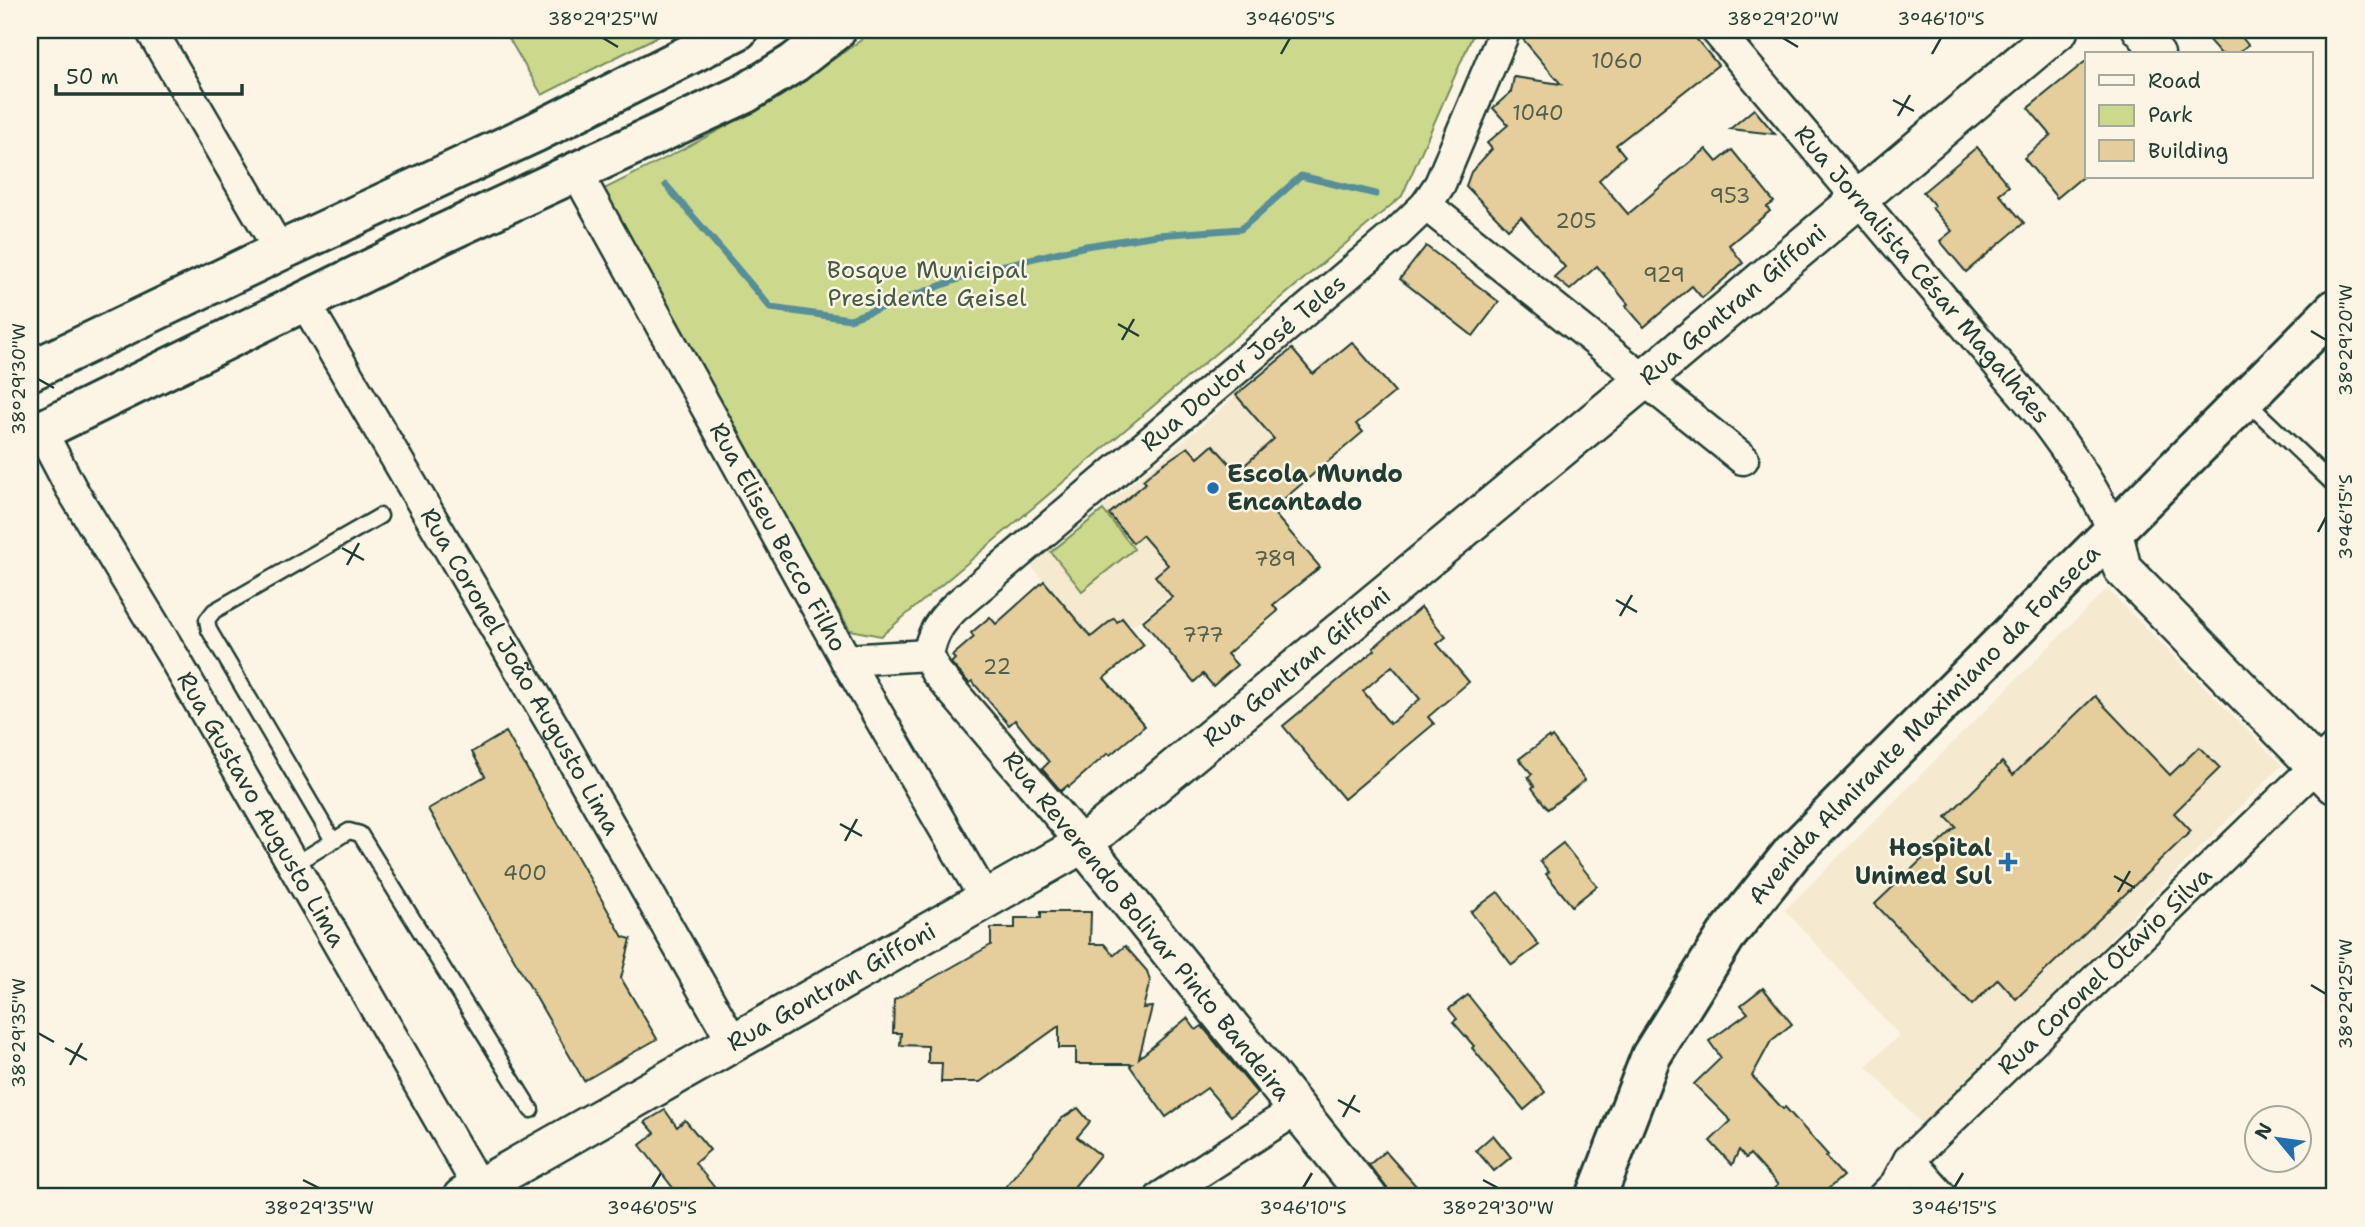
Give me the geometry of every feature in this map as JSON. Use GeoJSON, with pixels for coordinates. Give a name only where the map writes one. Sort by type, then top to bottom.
{"type":"FeatureCollection","features":[{"type":"Feature","properties":{"kind":"main road"},"geometry":{"type":"LineString","coordinates":[[30,371],[280,250],[534,133],[738,30]]}},
{"type":"Feature","properties":{"kind":"main road"},"geometry":{"type":"LineString","coordinates":[[35,434],[442,234],[746,93],[794,63],[836,30]]}},
{"type":"Feature","properties":{"kind":"main road"},"geometry":{"type":"LineString","coordinates":[[534,133],[565,178]]}},
{"type":"Feature","properties":{"kind":"main road"},"geometry":{"type":"LineString","coordinates":[[418,187],[442,234]]}},
{"type":"Feature","properties":{"kind":"main road","name":"Avenida Almirante Maximiano da Fonseca"},"geometry":{"type":"LineString","coordinates":[[1596,1197],[1651,1056],[1726,936],[1792,853],[2335,309]]}},
{"type":"Feature","properties":{"kind":"street"},"geometry":{"type":"LineString","coordinates":[[151,30],[280,250]]}},
{"type":"Feature","properties":{"kind":"street","name":"Rua Doutor José Teles"},"geometry":{"type":"LineString","coordinates":[[928,655],[931,637],[940,621],[954,608],[1386,242],[1426,205],[1440,184],[1505,30]]}},
{"type":"Feature","properties":{"kind":"street","name":"Rua Jornalista César Magalhães"},"geometry":{"type":"LineString","coordinates":[[1716,30],[1859,197],[2074,457],[2113,530]]}},
{"type":"Feature","properties":{"kind":"street","name":"Rua Gontran Giffoni"},"geometry":{"type":"LineString","coordinates":[[470,1192],[1083,844],[1645,379],[2059,30]]}},
{"type":"Feature","properties":{"kind":"street"},"geometry":{"type":"LineString","coordinates":[[2138,30],[2157,52]]}},
{"type":"Feature","properties":{"kind":"street","name":"Rua Eliseu Becco Filho"},"geometry":{"type":"LineString","coordinates":[[565,178],[986,900]]}},
{"type":"Feature","properties":{"kind":"street"},"geometry":{"type":"LineString","coordinates":[[1426,205],[1743,459]]}},
{"type":"Feature","properties":{"kind":"street","name":"Rua Coronel João Augusto Lima"},"geometry":{"type":"LineString","coordinates":[[304,301],[559,736],[734,1044]]}},
{"type":"Feature","properties":{"kind":"street","name":"Rua Gustavo Augusto Lima"},"geometry":{"type":"LineString","coordinates":[[35,434],[173,656],[292,866],[470,1192]]}},
{"type":"Feature","properties":{"kind":"street"},"geometry":{"type":"LineString","coordinates":[[2113,530],[2122,568],[2329,766]]}},
{"type":"Feature","properties":{"kind":"street"},"geometry":{"type":"LineString","coordinates":[[846,660],[928,655]]}},
{"type":"Feature","properties":{"kind":"street","name":"Rua Reverendo Bolivar Pinto Bandeira"},"geometry":{"type":"LineString","coordinates":[[928,655],[936,672],[1083,844],[1368,1197]]}},
{"type":"Feature","properties":{"kind":"street","name":"Rua Coronel Otávio Silva"},"geometry":{"type":"LineString","coordinates":[[1883,1197],[1896,1184],[1909,1160],[2329,766]]}},
{"type":"Feature","properties":{"kind":"street"},"geometry":{"type":"LineString","coordinates":[[1161,1197],[1297,1109]]}},
{"type":"Feature","properties":{"kind":"street"},"geometry":{"type":"LineString","coordinates":[[1909,1160],[1942,1197]]}},
{"type":"Feature","properties":{"kind":"lane"},"geometry":{"type":"LineString","coordinates":[[2245,399],[2331,482],[2335,477]]}},
{"type":"Feature","properties":{"kind":"lane"},"geometry":{"type":"LineString","coordinates":[[332,839],[209,630],[207,620],[214,611],[380,516]]}},
{"type":"Feature","properties":{"kind":"lane"},"geometry":{"type":"LineString","coordinates":[[292,866],[349,831],[354,831],[365,840],[531,1110]]}},
{"type":"Feature","properties":{"kind":"shaded area","name":"Escola Mundo Encantado"},"geometry":{"type":"Polygon","coordinates":[[[1291,349],[1363,432],[1102,651],[1031,566],[1291,349]]]}},
{"type":"Feature","properties":{"kind":"shaded area","name":"Hospital Unimed Sul"},"geometry":{"type":"Polygon","coordinates":[[[2107,589],[2282,765],[1924,1126],[1866,1066],[1899,1035],[1785,910],[2107,589]]]}},
{"type":"Feature","properties":{"kind":"green space"},"geometry":{"type":"Polygon","coordinates":[[[504,30],[670,30],[542,95],[504,30]]]}},
{"type":"Feature","properties":{"kind":"green space","name":"Bosque Municipal Presidente Geisel"},"geometry":{"type":"Polygon","coordinates":[[[875,30],[1475,30],[1402,196],[881,636],[850,630],[598,192],[764,105],[875,30]]]}},
{"type":"Feature","properties":{"kind":"green space"},"geometry":{"type":"Polygon","coordinates":[[[1103,510],[1134,549],[1082,591],[1051,552],[1103,510]]]}},
{"type":"Feature","properties":{"kind":"building"},"geometry":{"type":"Polygon","coordinates":[[[1522,30],[1689,30],[1718,65],[1616,145],[1625,156],[1599,180],[1628,214],[1706,149],[1717,162],[1732,150],[1774,202],[1767,207],[1770,211],[1729,245],[1743,263],[1702,298],[1692,286],[1644,327],[1597,266],[1570,290],[1554,277],[1565,267],[1521,217],[1508,229],[1466,186],[1471,172],[1492,149],[1487,143],[1508,125],[1493,108],[1511,92],[1514,77],[1561,84],[1521,37],[1522,30]]]}},
{"type":"Feature","properties":{"kind":"building"},"geometry":{"type":"Polygon","coordinates":[[[2200,30],[2236,30],[2248,45],[2239,52],[2219,52],[2200,30]]]}},
{"type":"Feature","properties":{"kind":"building"},"geometry":{"type":"Polygon","coordinates":[[[2085,62],[2085,175],[2057,198],[2024,158],[2051,135],[2028,108],[2085,62]]]}},
{"type":"Feature","properties":{"kind":"building"},"geometry":{"type":"Polygon","coordinates":[[[1754,109],[1775,134],[1730,129],[1754,109]]]}},
{"type":"Feature","properties":{"kind":"building"},"geometry":{"type":"Polygon","coordinates":[[[1977,147],[2009,186],[1999,194],[2024,223],[1966,272],[1940,241],[1952,231],[1932,208],[1935,206],[1923,192],[1977,147]]]}},
{"type":"Feature","properties":{"kind":"building"},"geometry":{"type":"Polygon","coordinates":[[[1426,246],[1499,302],[1473,336],[1400,279],[1426,246]]]}},
{"type":"Feature","properties":{"kind":"building"},"geometry":{"type":"Polygon","coordinates":[[[1352,342],[1395,392],[1356,424],[1363,432],[1271,510],[1320,567],[1273,605],[1278,611],[1227,654],[1237,665],[1213,686],[1203,674],[1194,682],[1143,621],[1172,597],[1155,576],[1168,565],[1142,535],[1133,543],[1109,514],[1146,483],[1143,480],[1157,468],[1188,447],[1198,458],[1213,445],[1237,472],[1274,439],[1236,395],[1292,349],[1313,374],[1352,342]]]}},
{"type":"Feature","properties":{"kind":"building"},"geometry":{"type":"Polygon","coordinates":[[[1044,581],[1091,637],[1114,618],[1117,622],[1122,618],[1144,645],[1104,678],[1145,726],[1061,791],[1042,769],[1049,762],[1015,720],[1009,725],[972,681],[969,683],[951,663],[955,659],[952,656],[974,637],[971,633],[990,617],[996,624],[1044,581]]]}},
{"type":"Feature","properties":{"kind":"building"},"geometry":{"type":"Polygon","coordinates":[[[1421,607],[1446,637],[1437,644],[1469,682],[1428,717],[1434,724],[1344,799],[1283,726],[1375,650],[1373,648],[1421,607]],[[1392,666],[1363,691],[1390,724],[1420,699],[1392,666]]]}},
{"type":"Feature","properties":{"kind":"building"},"geometry":{"type":"Polygon","coordinates":[[[2095,696],[2170,775],[2199,747],[2220,768],[2174,813],[2191,831],[2016,999],[1998,979],[1972,1005],[1875,904],[1956,827],[1946,817],[2002,762],[2013,775],[2095,696]]]}},
{"type":"Feature","properties":{"kind":"building"},"geometry":{"type":"Polygon","coordinates":[[[506,732],[623,937],[631,939],[621,978],[657,1039],[584,1081],[428,809],[485,776],[472,752],[506,732]]]}},
{"type":"Feature","properties":{"kind":"building"},"geometry":{"type":"Polygon","coordinates":[[[1548,737],[1552,737],[1585,780],[1548,809],[1532,788],[1534,786],[1528,777],[1532,774],[1519,759],[1548,737]]]}},
{"type":"Feature","properties":{"kind":"building"},"geometry":{"type":"Polygon","coordinates":[[[1563,843],[1597,886],[1572,906],[1546,874],[1549,872],[1540,861],[1563,843]]]}},
{"type":"Feature","properties":{"kind":"building"},"geometry":{"type":"Polygon","coordinates":[[[1498,892],[1539,945],[1512,965],[1471,912],[1498,892]]]}},
{"type":"Feature","properties":{"kind":"building"},"geometry":{"type":"Polygon","coordinates":[[[1041,912],[1091,912],[1090,944],[1104,944],[1114,955],[1125,946],[1147,971],[1150,981],[1143,1008],[1152,1007],[1139,1058],[1187,1018],[1196,1030],[1202,1026],[1257,1093],[1231,1116],[1207,1088],[1166,1117],[1130,1066],[1132,1064],[1076,1064],[1076,1048],[1059,1048],[1059,1026],[980,1082],[941,1082],[942,1063],[928,1063],[928,1046],[900,1045],[901,1033],[893,1033],[894,1000],[991,945],[991,928],[1015,928],[1015,918],[1041,918],[1041,912]]]}},
{"type":"Feature","properties":{"kind":"building"},"geometry":{"type":"Polygon","coordinates":[[[1763,988],[1792,1024],[1771,1041],[1752,1076],[1783,1109],[1785,1107],[1843,1176],[1819,1197],[1764,1197],[1778,1185],[1750,1154],[1746,1158],[1739,1150],[1732,1165],[1710,1141],[1731,1121],[1694,1084],[1721,1058],[1709,1041],[1748,1013],[1741,1005],[1763,988]]]}},
{"type":"Feature","properties":{"kind":"building"},"geometry":{"type":"Polygon","coordinates":[[[1468,995],[1545,1092],[1524,1110],[1453,1022],[1457,1019],[1449,1009],[1468,995]]]}},
{"type":"Feature","properties":{"kind":"building"},"geometry":{"type":"Polygon","coordinates":[[[1078,1108],[1090,1122],[1077,1137],[1100,1155],[1066,1197],[997,1197],[1061,1119],[1078,1108]]]}},
{"type":"Feature","properties":{"kind":"building"},"geometry":{"type":"Polygon","coordinates":[[[665,1110],[677,1127],[685,1120],[710,1150],[695,1163],[722,1197],[680,1197],[640,1145],[655,1133],[645,1122],[665,1110]]]}},
{"type":"Feature","properties":{"kind":"building"},"geometry":{"type":"Polygon","coordinates":[[[1493,1135],[1511,1157],[1494,1171],[1476,1150],[1493,1135]]]}},
{"type":"Feature","properties":{"kind":"building"},"geometry":{"type":"Polygon","coordinates":[[[1385,1151],[1426,1197],[1394,1197],[1369,1165],[1385,1151]]]}},
{"type":"Feature","properties":{"kind":"waterway"},"geometry":{"type":"LineString","coordinates":[[666,185],[771,308],[850,319],[983,270],[1086,246],[1157,235],[1241,229],[1301,176],[1376,194]]}},
{"type":"Feature","properties":{"kind":"place","name":"Escola Mundo Encantado"},"geometry":{"type":"Point","coordinates":[1213,488]}},
{"type":"Feature","properties":{"kind":"place","name":"Hospital Unimed Sul"},"geometry":{"type":"Point","coordinates":[2008,862]}}]}
